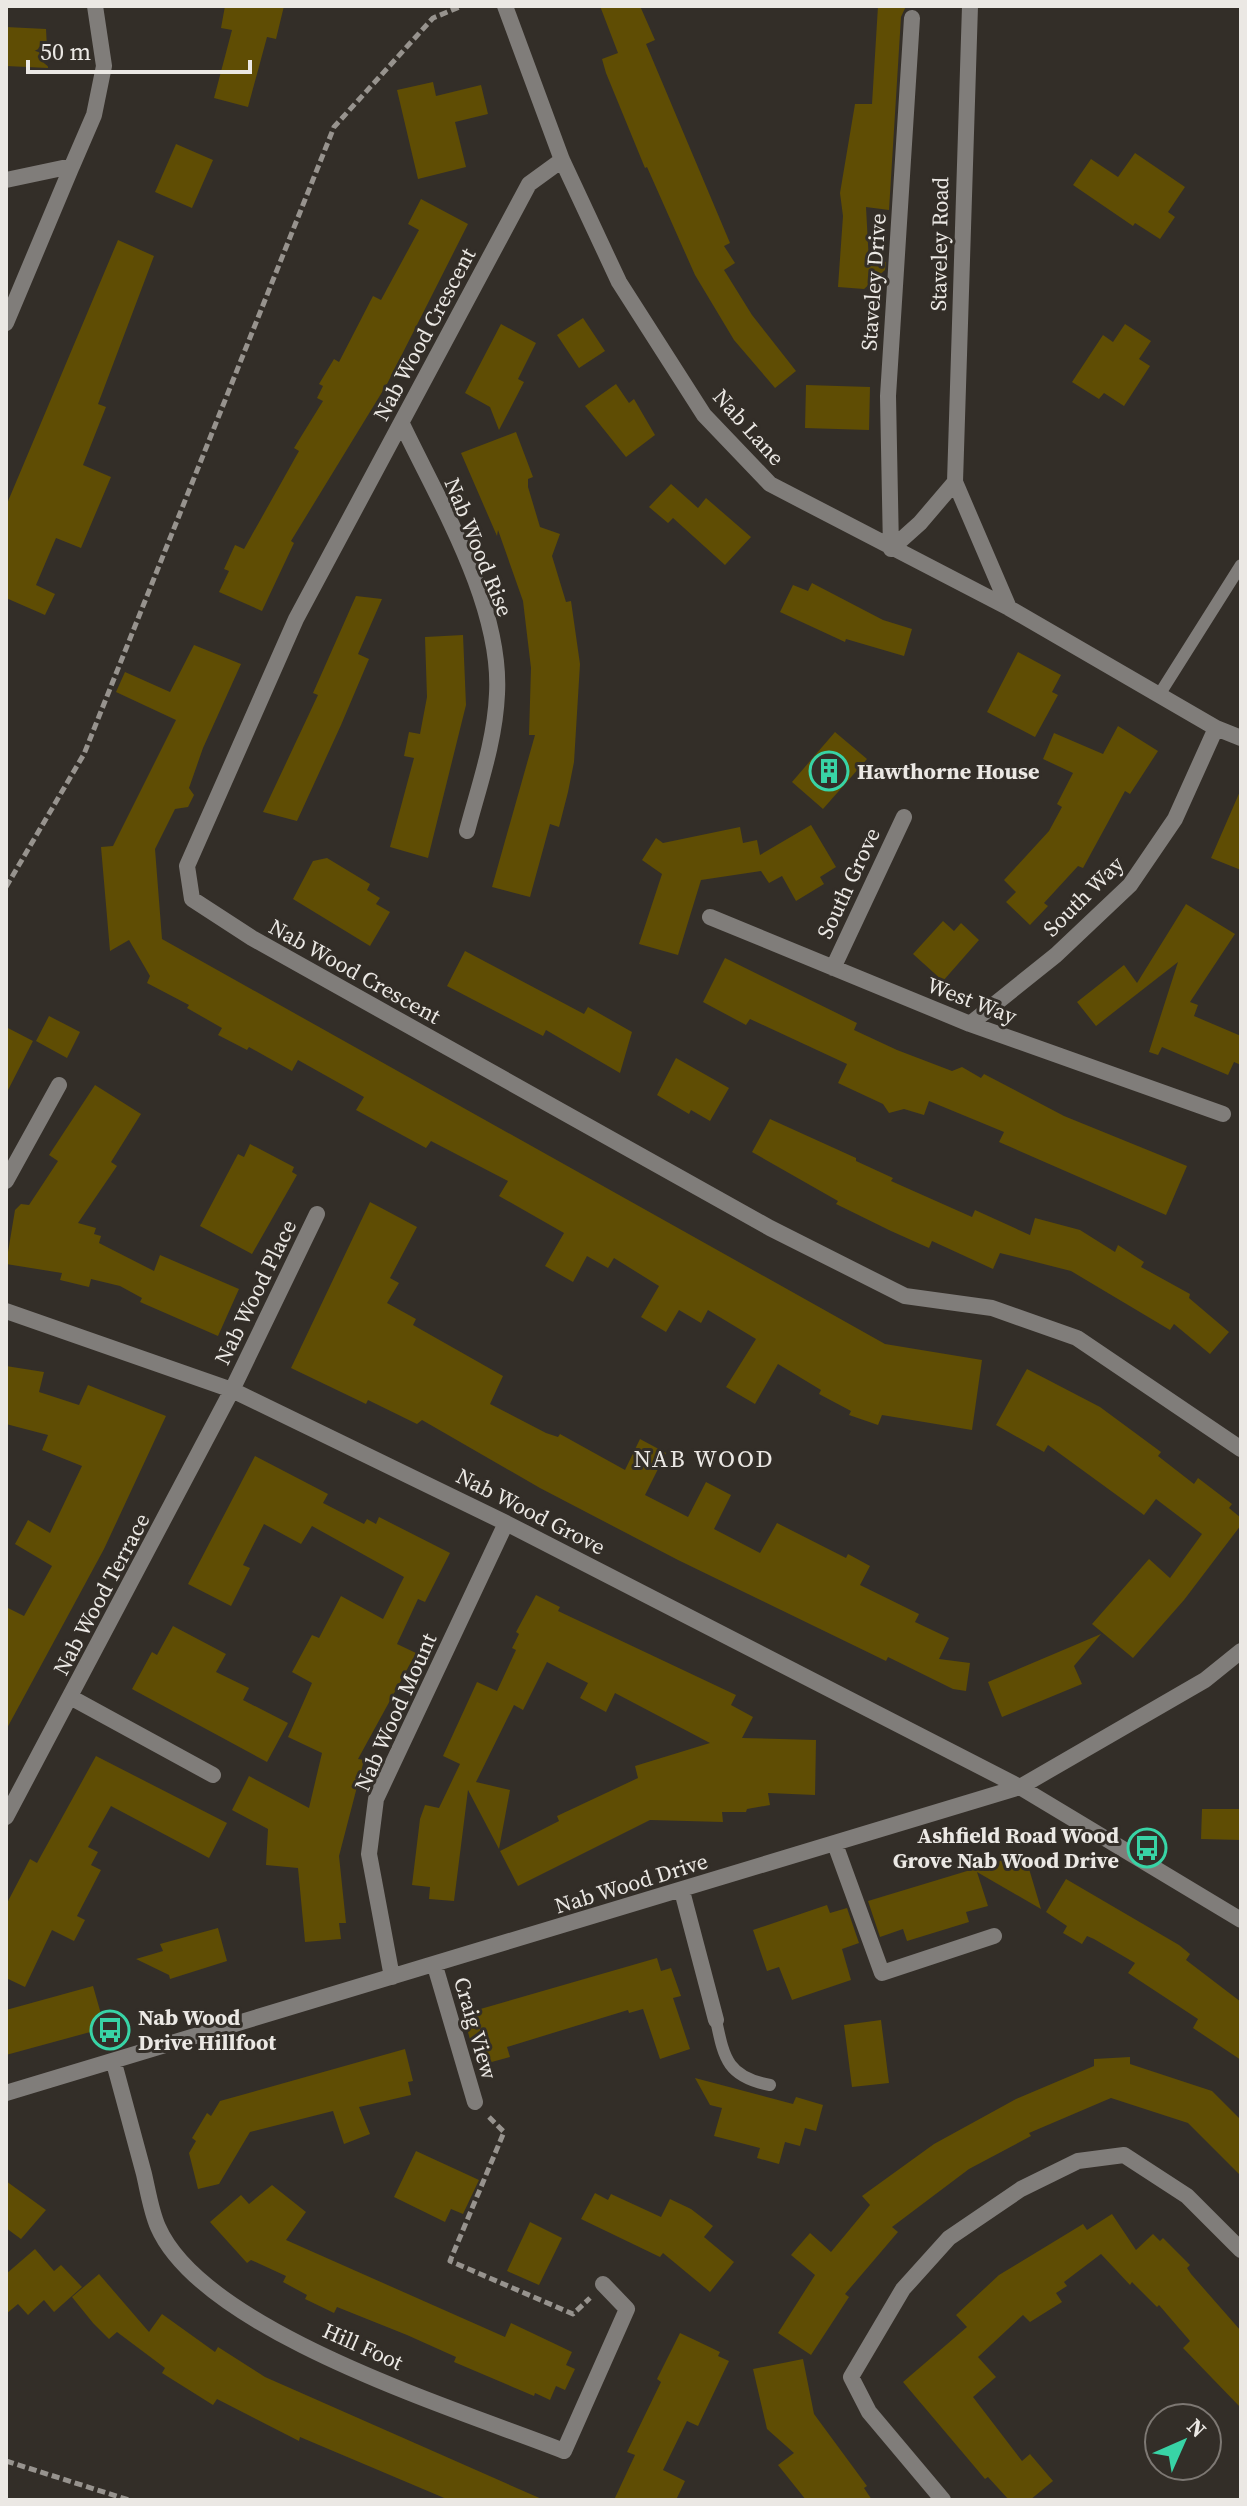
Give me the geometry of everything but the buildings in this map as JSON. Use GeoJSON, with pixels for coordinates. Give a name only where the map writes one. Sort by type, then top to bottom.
{"type":"FeatureCollection","features":[{"type":"Feature","properties":{"kind":"street"},"geometry":{"type":"LineString","coordinates":[[6,323],[94,115],[104,66],[95,6]]}},
{"type":"Feature","properties":{"kind":"street","name":"Nab Lane"},"geometry":{"type":"LineString","coordinates":[[505,6],[562,160],[619,282],[704,415],[770,484],[1009,608],[1216,728],[1241,738]]}},
{"type":"Feature","properties":{"kind":"street","name":"Staveley Road"},"geometry":{"type":"LineString","coordinates":[[970,6],[955,482],[1009,608]]}},
{"type":"Feature","properties":{"kind":"street","name":"Staveley Drive"},"geometry":{"type":"LineString","coordinates":[[891,549],[888,396],[912,18]]}},
{"type":"Feature","properties":{"kind":"street","name":"Nab Wood Crescent"},"geometry":{"type":"LineString","coordinates":[[562,160],[529,184],[296,619],[187,866],[192,899],[252,938],[770,1228],[905,1296],[992,1308],[1077,1338],[1241,1449]]}},
{"type":"Feature","properties":{"kind":"street"},"geometry":{"type":"LineString","coordinates":[[6,180],[72,166]]}},
{"type":"Feature","properties":{"kind":"street","name":"Nab Wood Rise"},"geometry":{"type":"LineString","coordinates":[[402,424],[452,529],[488,617],[497,689],[493,733],[467,831]]}},
{"type":"Feature","properties":{"kind":"street"},"geometry":{"type":"LineString","coordinates":[[891,549],[920,523],[955,482]]}},
{"type":"Feature","properties":{"kind":"street","name":"South Way"},"geometry":{"type":"LineString","coordinates":[[970,1024],[1056,955],[1130,885],[1175,819],[1216,728]]}},
{"type":"Feature","properties":{"kind":"street","name":"South Grove"},"geometry":{"type":"LineString","coordinates":[[833,968],[904,817]]}},
{"type":"Feature","properties":{"kind":"street","name":"West Way"},"geometry":{"type":"LineString","coordinates":[[710,917],[970,1024],[1223,1114]]}},
{"type":"Feature","properties":{"kind":"street"},"geometry":{"type":"LineString","coordinates":[[6,1181],[59,1085]]}},
{"type":"Feature","properties":{"kind":"street","name":"Nab Wood Place"},"geometry":{"type":"LineString","coordinates":[[232,1390],[317,1214]]}},
{"type":"Feature","properties":{"kind":"street","name":"Nab Wood Grove"},"geometry":{"type":"LineString","coordinates":[[6,1311],[232,1390],[506,1523],[1020,1787],[1241,1920]]}},
{"type":"Feature","properties":{"kind":"street","name":"Nab Wood Terrace"},"geometry":{"type":"LineString","coordinates":[[6,1817],[72,1698],[232,1390]]}},
{"type":"Feature","properties":{"kind":"street","name":"Nab Wood Mount"},"geometry":{"type":"LineString","coordinates":[[392,1977],[369,1854],[376,1799],[506,1523]]}},
{"type":"Feature","properties":{"kind":"street","name":"Nab Wood Drive"},"geometry":{"type":"LineString","coordinates":[[6,2093],[114,2063],[1020,1787],[1205,1680],[1241,1651]]}},
{"type":"Feature","properties":{"kind":"street"},"geometry":{"type":"LineString","coordinates":[[72,1698],[213,1775]]}},
{"type":"Feature","properties":{"kind":"street"},"geometry":{"type":"LineString","coordinates":[[835,1844],[882,1973],[994,1936]]}},
{"type":"Feature","properties":{"kind":"street"},"geometry":{"type":"LineString","coordinates":[[682,1891],[716,2020]]}},
{"type":"Feature","properties":{"kind":"street","name":"Craig View"},"geometry":{"type":"LineString","coordinates":[[435,1966],[475,2102]]}},
{"type":"Feature","properties":{"kind":"street","name":"Hill Foot"},"geometry":{"type":"LineString","coordinates":[[114,2063],[157,2226],[177,2259],[208,2288],[249,2317],[356,2369],[564,2451],[627,2309],[603,2284]]}},
{"type":"Feature","properties":{"kind":"street"},"geometry":{"type":"LineString","coordinates":[[943,2500],[869,2412],[851,2377],[903,2289],[949,2238],[1021,2189],[1078,2161],[1124,2155],[1187,2196],[1241,2250]]}},
{"type":"Feature","properties":{"kind":"lane"},"geometry":{"type":"LineString","coordinates":[[1159,695],[1241,565]]}},
{"type":"Feature","properties":{"kind":"lane"},"geometry":{"type":"LineString","coordinates":[[716,2020],[733,2069],[749,2081],[770,2085]]}},
{"type":"Feature","properties":{"kind":"path"},"geometry":{"type":"LineString","coordinates":[[6,887],[84,754],[334,127],[433,18],[462,6]]}},
{"type":"Feature","properties":{"kind":"path"},"geometry":{"type":"LineString","coordinates":[[475,2102],[504,2132],[450,2261],[573,2314],[603,2284]]}},
{"type":"Feature","properties":{"kind":"path"},"geometry":{"type":"LineString","coordinates":[[6,2461],[129,2500]]}},
{"type":"Feature","properties":{"kind":"place","name":"Hawthorne House"},"geometry":{"type":"Point","coordinates":[829,771]}},
{"type":"Feature","properties":{"kind":"place","name":"Ashfield Road Wood Grove Nab Wood Drive"},"geometry":{"type":"Point","coordinates":[1147,1848]}},
{"type":"Feature","properties":{"kind":"place","name":"Nab Wood Drive Hillfoot"},"geometry":{"type":"Point","coordinates":[110,2030]}},
{"type":"Feature","properties":{"kind":"district","name":"NAB WOOD"},"geometry":{"type":"Point","coordinates":[704,1458]}}]}
